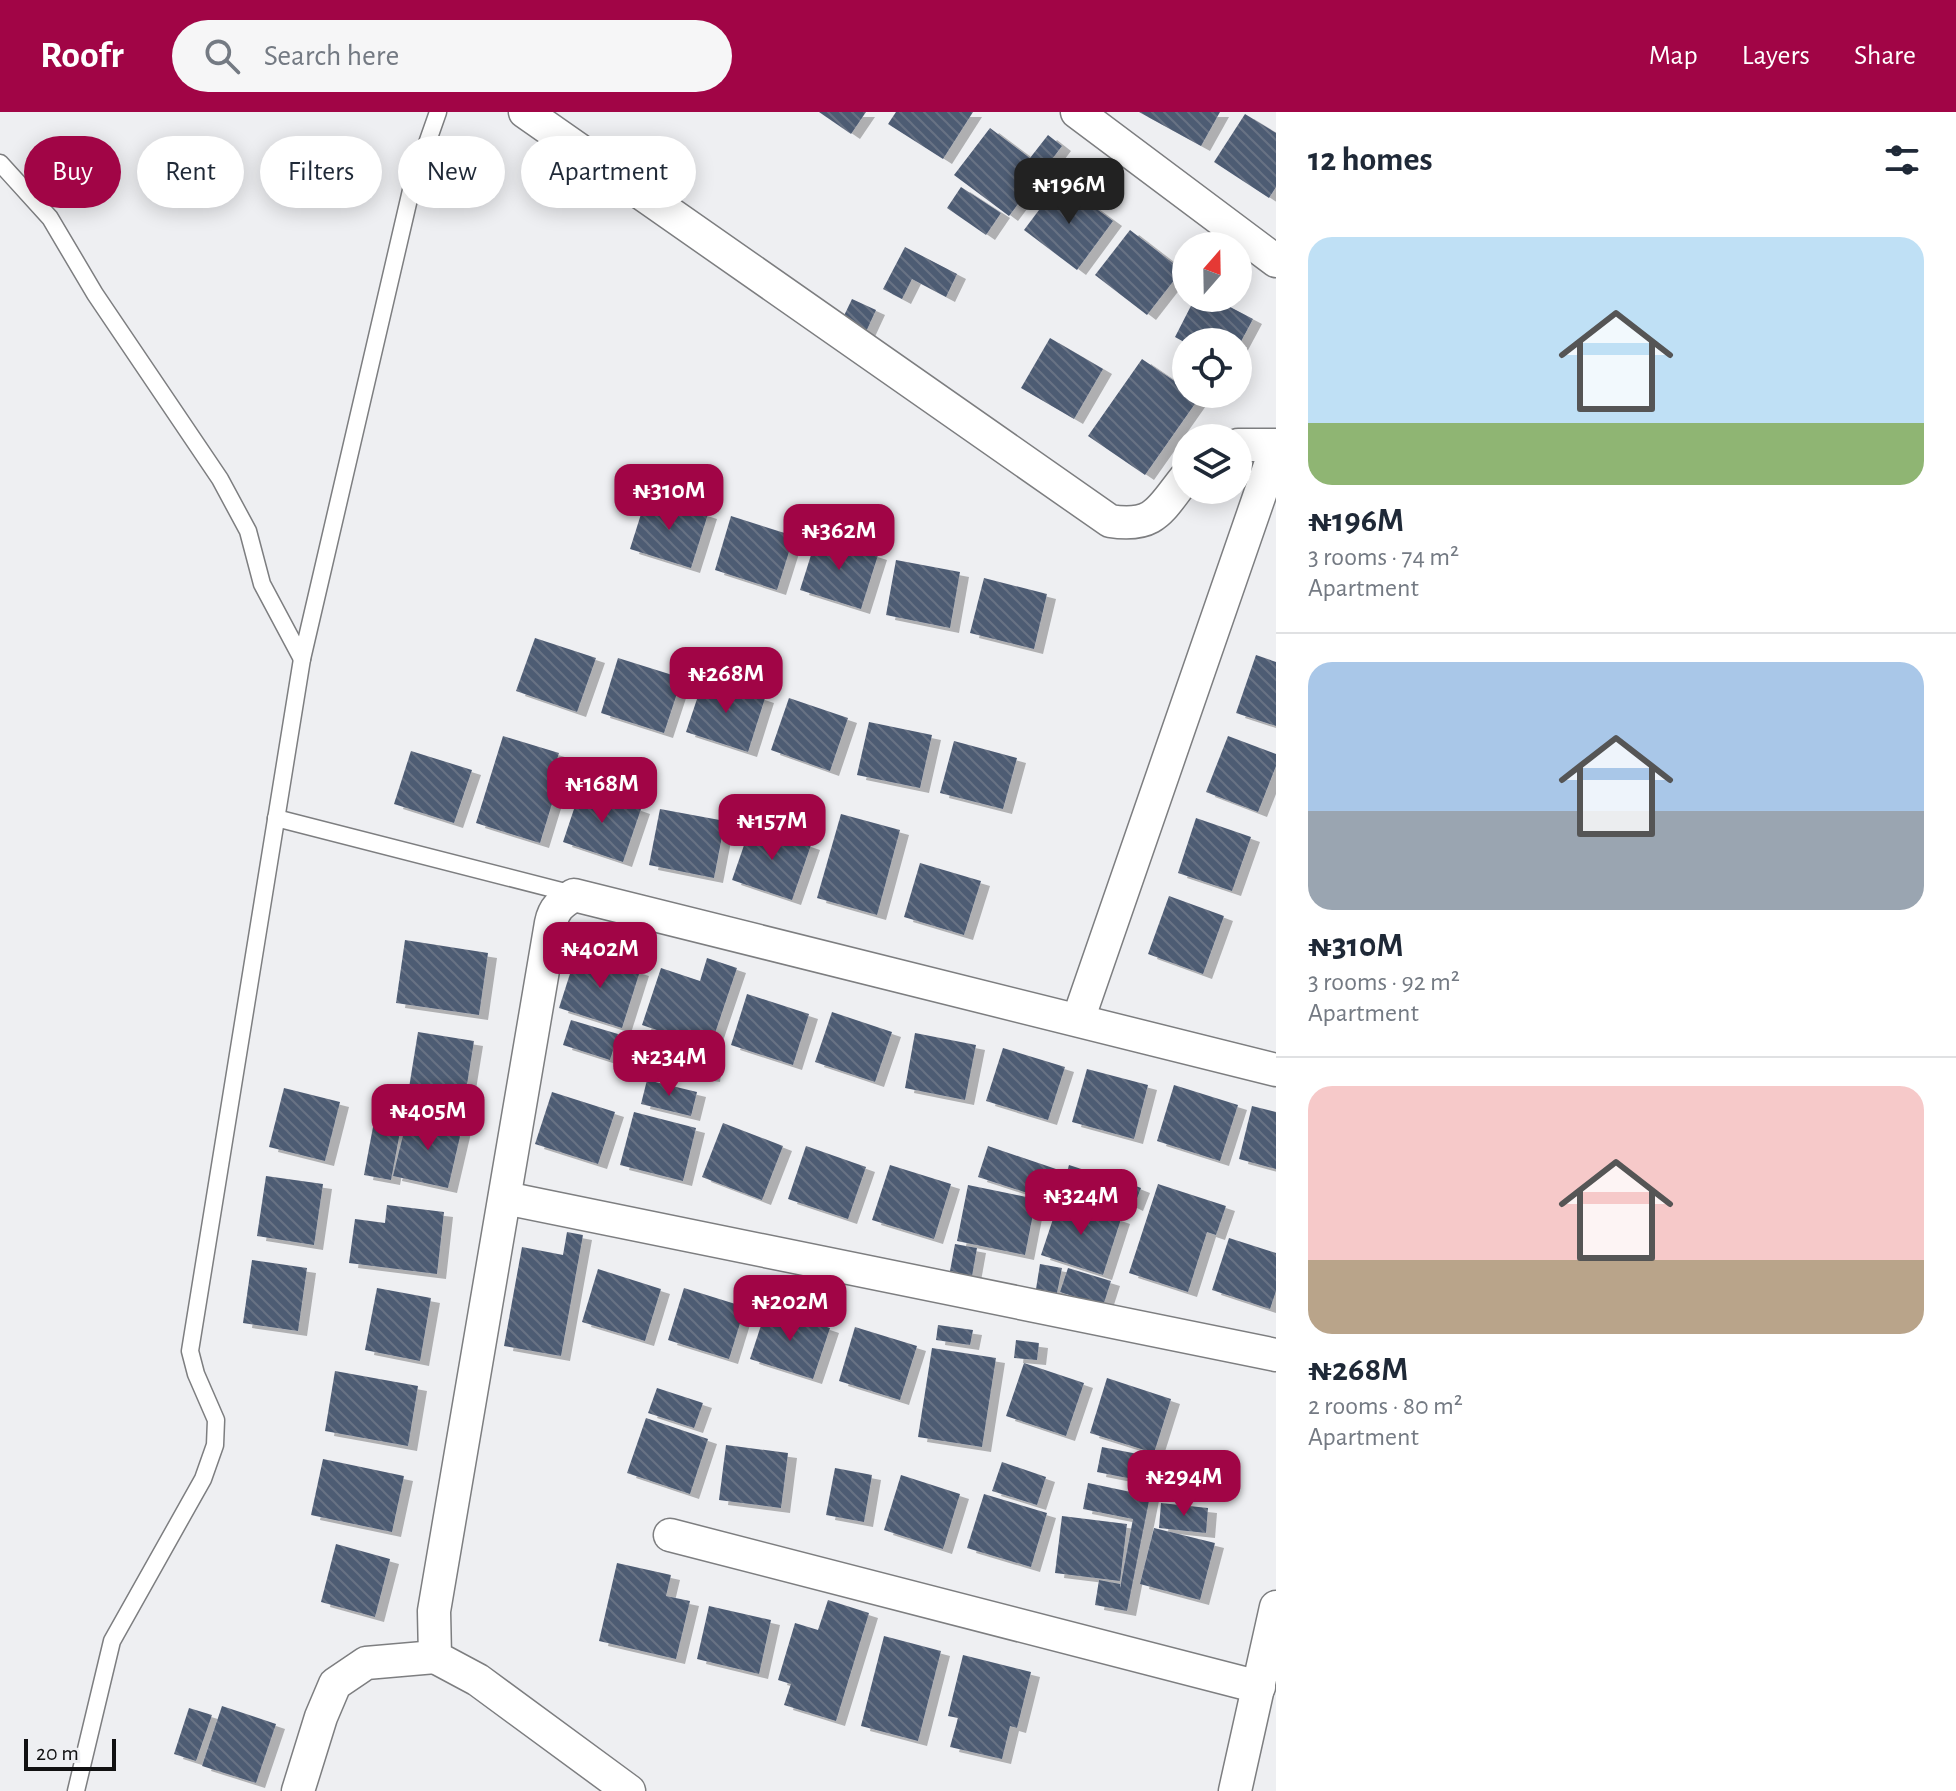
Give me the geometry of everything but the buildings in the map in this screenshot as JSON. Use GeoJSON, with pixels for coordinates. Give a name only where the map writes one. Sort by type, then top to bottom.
{"type":"FeatureCollection","features":[{"type":"Feature","properties":{"kind":"street"},"geometry":{"type":"LineString","coordinates":[[525,112],[1110,521],[1133,525],[1152,518],[1172,494]]}},
{"type":"Feature","properties":{"kind":"street"},"geometry":{"type":"LineString","coordinates":[[1077,112],[1276,261]]}},
{"type":"Feature","properties":{"kind":"street"},"geometry":{"type":"LineString","coordinates":[[1078,1020],[1276,447],[1252,446]]}},
{"type":"Feature","properties":{"kind":"street"},"geometry":{"type":"LineString","coordinates":[[435,1657],[434,1611],[553,912],[574,895],[1276,1070]]}},
{"type":"Feature","properties":{"kind":"street"},"geometry":{"type":"LineString","coordinates":[[505,1198],[1276,1355]]}},
{"type":"Feature","properties":{"kind":"street"},"geometry":{"type":"LineString","coordinates":[[670,1535],[1259,1687]]}},
{"type":"Feature","properties":{"kind":"street"},"geometry":{"type":"LineString","coordinates":[[1235,1791],[1276,1607]]}},
{"type":"Feature","properties":{"kind":"street"},"geometry":{"type":"LineString","coordinates":[[298,1791],[335,1684],[366,1663],[435,1657],[478,1680],[629,1791]]}},
{"type":"Feature","properties":{"kind":"lane"},"geometry":{"type":"LineString","coordinates":[[76,1791],[112,1641],[203,1479],[215,1445],[216,1420],[196,1374],[190,1351],[302,659],[412,186],[438,112]]}},
{"type":"Feature","properties":{"kind":"lane"},"geometry":{"type":"LineString","coordinates":[[0,163],[50,218],[95,294],[220,479],[248,531],[262,584],[302,659]]}},
{"type":"Feature","properties":{"kind":"lane"},"geometry":{"type":"LineString","coordinates":[[276,818],[574,895]]}}]}
